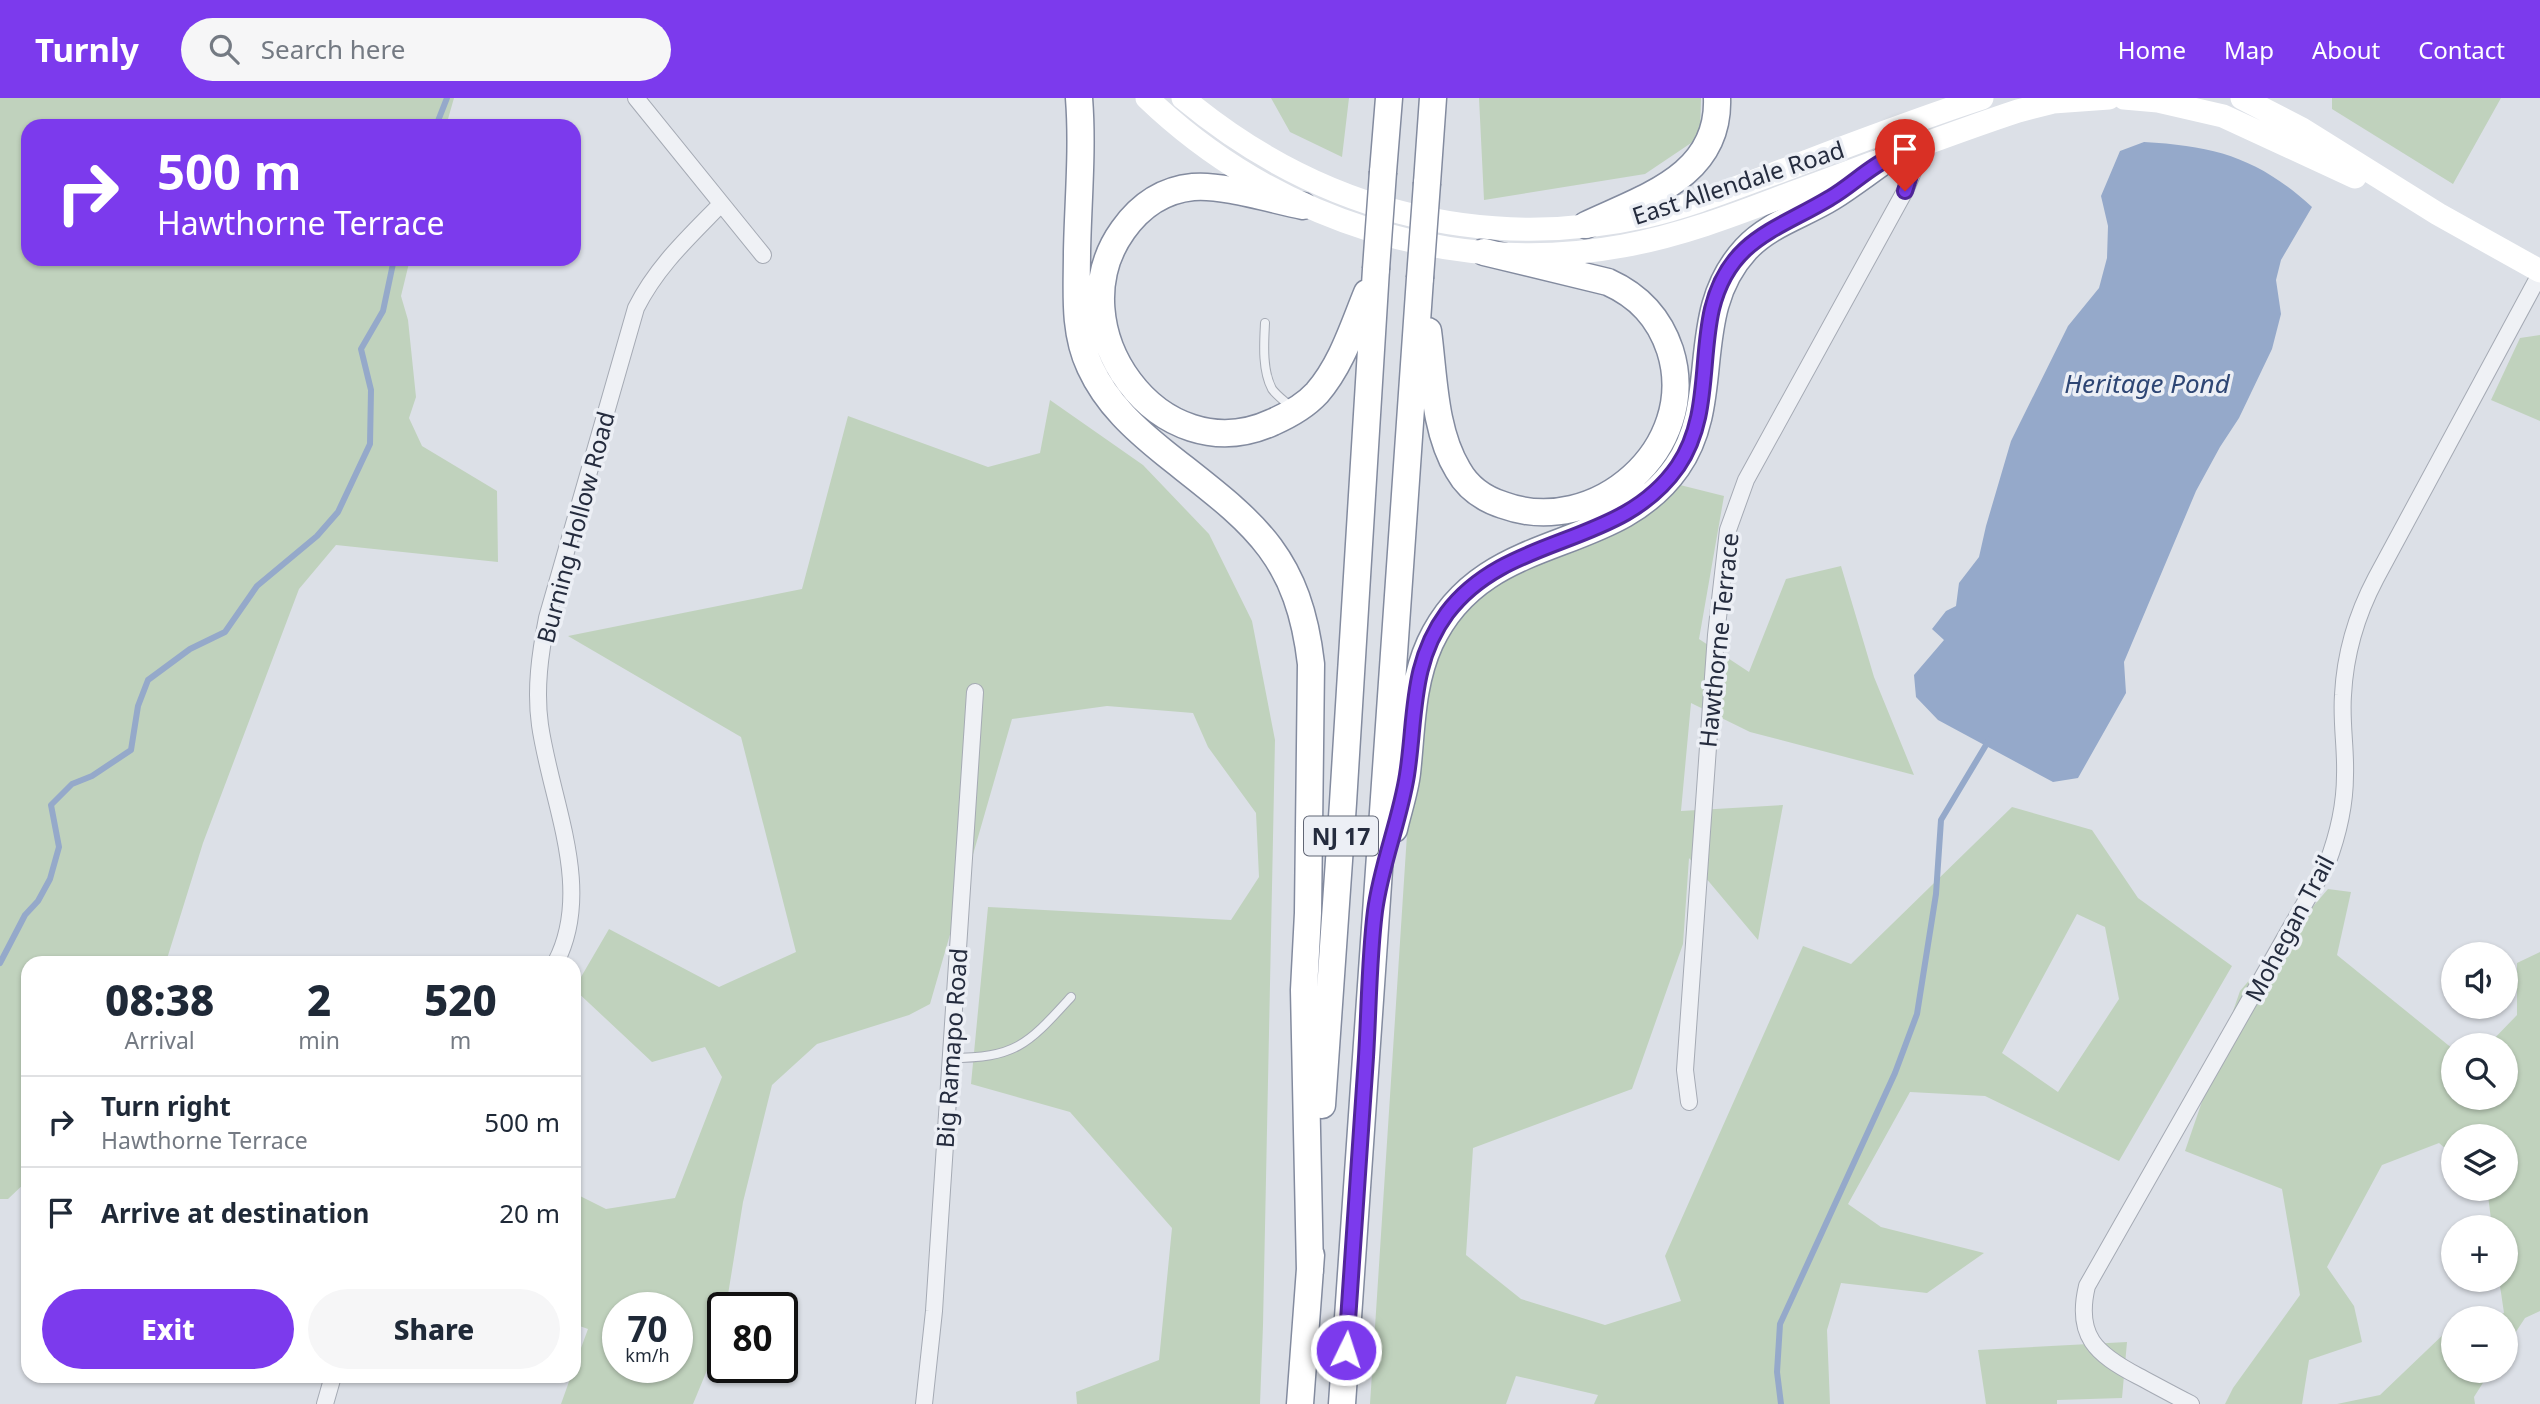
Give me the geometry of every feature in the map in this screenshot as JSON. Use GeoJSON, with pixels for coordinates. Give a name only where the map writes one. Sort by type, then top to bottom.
{"type":"FeatureCollection","features":[{"type":"Feature","properties":{"kind":"highway"},"geometry":{"type":"LineString","coordinates":[[1079,98],[1077,310],[1080,338],[1088,365],[1108,398],[1130,424],[1239,512],[1264,538],[1293,586],[1305,625],[1311,664],[1304,990],[1310,1271]]}},
{"type":"Feature","properties":{"kind":"highway","name":"NJ 17"},"geometry":{"type":"LineString","coordinates":[[1300,1404],[1389,98]]}},
{"type":"Feature","properties":{"kind":"highway","name":"NJ 17"},"geometry":{"type":"LineString","coordinates":[[1342,1404],[1433,98]]}},
{"type":"Feature","properties":{"kind":"highway"},"geometry":{"type":"LineString","coordinates":[[1430,139],[1447,98]]}},
{"type":"Feature","properties":{"kind":"highway"},"geometry":{"type":"LineString","coordinates":[[1587,225],[1674,181],[1695,164],[1714,134],[1717,98]]}},
{"type":"Feature","properties":{"kind":"highway"},"geometry":{"type":"LineString","coordinates":[[1375,909],[1407,775],[1418,678],[1430,644],[1447,614],[1472,588],[1503,566],[1618,518],[1654,494],[1678,466],[1694,434],[1712,310],[1722,282],[1738,258],[1760,235],[1831,198],[1888,158]]}},
{"type":"Feature","properties":{"kind":"highway"},"geometry":{"type":"LineString","coordinates":[[1303,206],[1195,187],[1167,193],[1142,208],[1121,232],[1109,256],[1102,284],[1106,331],[1117,363],[1133,389],[1157,412],[1187,426],[1234,432],[1265,426],[1295,411],[1316,394],[1333,370],[1348,342],[1377,268]]}},
{"type":"Feature","properties":{"kind":"highway"},"geometry":{"type":"LineString","coordinates":[[1420,278],[1444,435],[1457,469],[1465,481],[1476,492],[1493,502],[1529,512],[1568,509],[1606,496],[1626,483],[1648,461],[1665,436],[1672,418],[1677,382],[1674,363],[1660,327],[1639,299],[1608,282],[1484,252]]}},
{"type":"Feature","properties":{"kind":"main road","name":"East Allendale Road"},"geometry":{"type":"LineString","coordinates":[[1147,98],[1215,156],[1303,206],[1375,233],[1429,244],[1484,252],[1549,254],[1622,247],[1655,239],[1724,218],[2018,111],[2053,102],[2109,98]]}},
{"type":"Feature","properties":{"kind":"main road","name":"East Allendale Road"},"geometry":{"type":"LineString","coordinates":[[1183,98],[1230,136],[1259,154],[1314,183],[1364,203],[1420,218],[1518,229],[1587,225],[1649,215],[1682,206],[1922,108],[1982,98]]}},
{"type":"Feature","properties":{"kind":"main road"},"geometry":{"type":"LineString","coordinates":[[2124,98],[2158,101],[2223,116],[2438,214]]}},
{"type":"Feature","properties":{"kind":"main road"},"geometry":{"type":"LineString","coordinates":[[2242,98],[2302,130],[2540,273]]}},
{"type":"Feature","properties":{"kind":"main road","name":"Hawthorne Terrace"},"geometry":{"type":"LineString","coordinates":[[1919,147],[1922,108]]}},
{"type":"Feature","properties":{"kind":"street"},"geometry":{"type":"LineString","coordinates":[[636,98],[763,255]]}},
{"type":"Feature","properties":{"kind":"street","name":"Hawthorne Terrace"},"geometry":{"type":"LineString","coordinates":[[1689,1101],[1685,1070],[1695,906],[1716,635],[1728,530],[1746,480],[1905,191],[1919,147]]}},
{"type":"Feature","properties":{"kind":"street","name":"Burning Hollow Road"},"geometry":{"type":"LineString","coordinates":[[558,956],[572,903],[571,875],[540,725],[538,689],[542,642],[636,308],[665,261],[721,204]]}},
{"type":"Feature","properties":{"kind":"street","name":"Mohegan Trail"},"geometry":{"type":"LineString","coordinates":[[2191,1404],[2110,1361],[2097,1349],[2088,1336],[2084,1321],[2083,1304],[2087,1286],[2327,864],[2344,804],[2343,695],[2347,659],[2356,624],[2369,591],[2540,273]]}},
{"type":"Feature","properties":{"kind":"street","name":"Big Ramapo Road"},"geometry":{"type":"LineString","coordinates":[[924,1404],[934,1311],[975,692]]}},
{"type":"Feature","properties":{"kind":"street"},"geometry":{"type":"LineString","coordinates":[[325,1404],[331,1383]]}},
{"type":"Feature","properties":{"kind":"lane"},"geometry":{"type":"LineString","coordinates":[[1265,323],[1264,351],[1272,388],[1295,411]]}},
{"type":"Feature","properties":{"kind":"lane"},"geometry":{"type":"LineString","coordinates":[[950,1058],[990,1057],[1014,1048],[1041,1031],[1072,997]]}},
{"type":"Feature","properties":{"kind":"green space"},"geometry":{"type":"Polygon","coordinates":[[[0,98],[454,98],[448,119],[21,119],[21,266],[408,266],[401,296],[408,320],[416,397],[409,418],[422,446],[497,491],[498,562],[336,545],[299,589],[203,843],[168,956],[21,956],[21,1187],[8,1199],[0,1199],[0,98]]]}},
{"type":"Feature","properties":{"kind":"green space"},"geometry":{"type":"Polygon","coordinates":[[[1271,98],[1349,98],[1342,157],[1290,132],[1271,98]]]}},
{"type":"Feature","properties":{"kind":"green space"},"geometry":{"type":"Polygon","coordinates":[[[1479,98],[1701,98],[1700,137],[1645,174],[1484,200],[1479,98]]]}},
{"type":"Feature","properties":{"kind":"green space"},"geometry":{"type":"Polygon","coordinates":[[[2332,98],[2501,98],[2453,184],[2332,109],[2332,98]]]}},
{"type":"Feature","properties":{"kind":"green space"},"geometry":{"type":"Polygon","coordinates":[[[2540,335],[2540,421],[2491,400],[2520,338],[2540,335]]]}},
{"type":"Feature","properties":{"kind":"green space"},"geometry":{"type":"Polygon","coordinates":[[[1050,400],[1143,465],[1209,534],[1252,621],[1275,740],[1260,1404],[1077,1404],[1076,1392],[1159,1360],[1172,1228],[1070,1112],[971,1084],[988,907],[1231,920],[1259,877],[1256,813],[1208,747],[1193,713],[1107,706],[1012,719],[930,1004],[909,1015],[817,1044],[772,1085],[743,1202],[728,1292],[707,1292],[707,1370],[693,1404],[561,1404],[568,1383],[581,1383],[581,1348],[588,1329],[581,1326],[581,1196],[606,1209],[675,1198],[722,1077],[705,1047],[652,1062],[581,996],[581,977],[609,929],[719,987],[796,952],[741,737],[568,636],[802,589],[848,416],[988,467],[1040,453],[1050,400]]]}},
{"type":"Feature","properties":{"kind":"green space"},"geometry":{"type":"Polygon","coordinates":[[[1664,481],[1724,496],[1699,639],[1749,672],[1786,579],[1841,566],[1874,677],[1914,775],[1750,732],[1691,703],[1681,811],[1783,805],[1758,940],[1689,858],[1683,944],[1632,1089],[1473,1148],[1466,1255],[1521,1299],[1605,1325],[1681,1301],[1665,1256],[1803,946],[1851,964],[2012,807],[2092,830],[2138,898],[2232,966],[2119,1161],[1985,1096],[1910,1092],[1848,1204],[1881,1227],[1984,1253],[1927,1293],[1841,1283],[1827,1330],[1830,1404],[1594,1404],[1598,1395],[1516,1376],[1506,1404],[1370,1404],[1413,742],[1450,601],[1664,481]],[[2077,914],[2002,1053],[2058,1092],[2119,999],[2105,927],[2077,914]]]}},
{"type":"Feature","properties":{"kind":"green space"},"geometry":{"type":"Polygon","coordinates":[[[2328,889],[2351,892],[2337,955],[2441,1039],[2441,1110],[2518,1110],[2518,1033],[2500,1033],[2513,1019],[2518,1019],[2518,963],[2540,952],[2540,1311],[2525,1318],[2518,1329],[2518,1306],[2503,1306],[2501,1292],[2518,1292],[2518,1215],[2490,1215],[2489,1201],[2518,1201],[2518,1124],[2441,1124],[2441,1145],[2439,1143],[2382,1165],[2327,1267],[2354,1306],[2362,1342],[2309,1360],[2302,1404],[2225,1404],[2233,1388],[2300,1295],[2282,1189],[2185,1151],[2240,991],[2328,889]]]}},
{"type":"Feature","properties":{"kind":"green space"},"geometry":{"type":"Polygon","coordinates":[[[2441,1337],[2441,1383],[2483,1383],[2474,1397],[2475,1404],[2337,1404],[2380,1395],[2441,1337]]]}},
{"type":"Feature","properties":{"kind":"green space"},"geometry":{"type":"Polygon","coordinates":[[[2127,1342],[2122,1398],[2057,1400],[2057,1404],[1986,1404],[1978,1350],[2127,1342]]]}},
{"type":"Feature","properties":{"kind":"water","name":"Heritage Pond"},"geometry":{"type":"Polygon","coordinates":[[[2144,142],[2193,147],[2235,158],[2273,177],[2312,207],[2281,260],[2276,280],[2281,314],[2272,349],[2239,418],[2196,491],[2124,662],[2126,693],[2078,778],[2053,782],[1938,720],[1916,697],[1914,675],[1944,640],[1932,629],[1946,611],[1956,606],[1959,583],[1979,557],[2011,441],[2068,326],[2099,288],[2107,258],[2108,226],[2101,196],[2120,151],[2144,142]]]}},
{"type":"Feature","properties":{"kind":"waterway"},"geometry":{"type":"LineString","coordinates":[[439,119],[447,98]]}},
{"type":"Feature","properties":{"kind":"waterway"},"geometry":{"type":"LineString","coordinates":[[0,963],[25,915],[38,901],[50,879],[59,847],[51,805],[72,784],[92,776],[131,750],[138,706],[148,680],[190,649],[225,632],[257,586],[317,536],[338,512],[370,444],[371,390],[361,349],[383,311],[393,266]]}},
{"type":"Feature","properties":{"kind":"waterway"},"geometry":{"type":"LineString","coordinates":[[1781,1404],[1777,1372],[1780,1324],[1895,1073],[1917,1014],[1936,894],[1941,820],[1989,740]]}},
{"type":"Feature","properties":{"kind":"route"},"geometry":{"type":"LineString","coordinates":[[1346,1350],[1375,909],[1407,775],[1414,695],[1430,644],[1458,600],[1488,575],[1522,555],[1625,515],[1654,494],[1678,466],[1694,434],[1698,416],[1712,310],[1722,282],[1747,247],[1760,235],[1831,198],[1888,158],[1919,147],[1905,191]]}}]}
